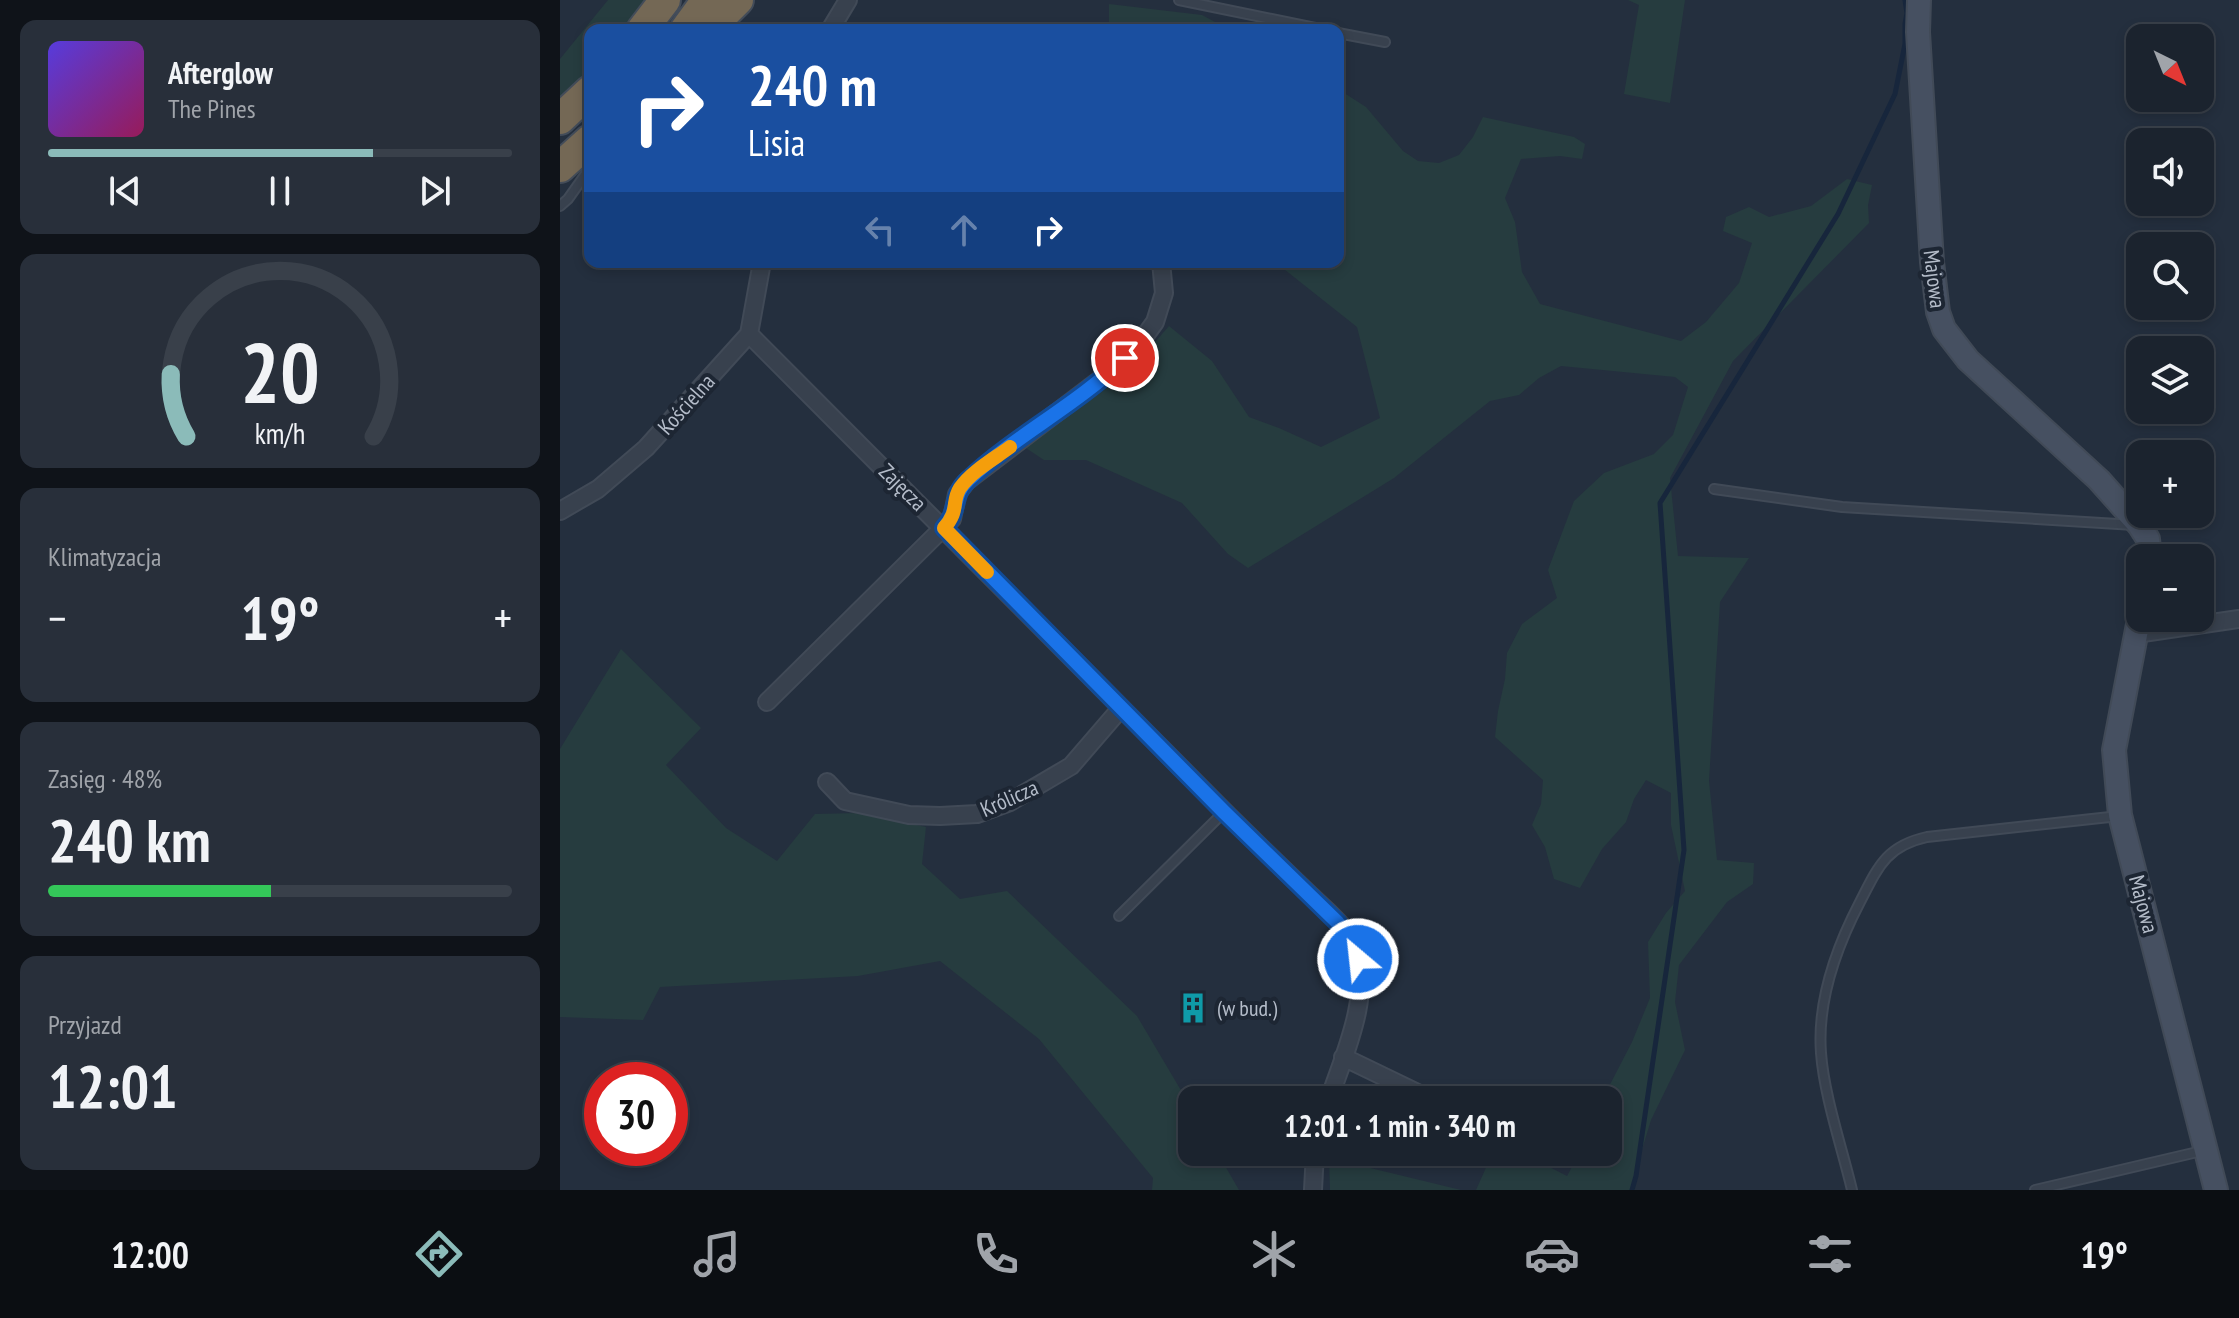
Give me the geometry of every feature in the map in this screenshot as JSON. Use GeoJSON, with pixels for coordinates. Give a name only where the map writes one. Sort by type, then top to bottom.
{"type":"FeatureCollection","features":[{"type":"Feature","properties":{"kind":"highway"},"geometry":{"type":"LineString","coordinates":[[647,24],[665,0]]}},
{"type":"Feature","properties":{"kind":"highway"},"geometry":{"type":"LineString","coordinates":[[689,24],[707,0]]}},
{"type":"Feature","properties":{"kind":"highway"},"geometry":{"type":"LineString","coordinates":[[714,24],[738,0]]}},
{"type":"Feature","properties":{"kind":"highway"},"geometry":{"type":"LineString","coordinates":[[560,119],[584,97]]}},
{"type":"Feature","properties":{"kind":"highway"},"geometry":{"type":"LineString","coordinates":[[560,167],[584,145]]}},
{"type":"Feature","properties":{"kind":"street"},"geometry":{"type":"LineString","coordinates":[[834,24],[848,0]]}},
{"type":"Feature","properties":{"kind":"street","name":"Majowa"},"geometry":{"type":"LineString","coordinates":[[1919,0],[1918,32],[1932,262],[1938,312],[1944,329],[1968,360],[2099,480],[2126,510]]}},
{"type":"Feature","properties":{"kind":"street"},"geometry":{"type":"LineString","coordinates":[[749,334],[761,268]]}},
{"type":"Feature","properties":{"kind":"street"},"geometry":{"type":"LineString","coordinates":[[767,702],[944,528],[952,519],[957,494],[967,481],[1090,388],[1139,344],[1155,322],[1164,293],[1162,268]]}},
{"type":"Feature","properties":{"kind":"street","name":"Kościelna"},"geometry":{"type":"LineString","coordinates":[[560,511],[589,496],[627,465],[749,334]]}},
{"type":"Feature","properties":{"kind":"street","name":"Zajęcza"},"geometry":{"type":"LineString","coordinates":[[749,334],[1337,922],[1354,945],[1360,988],[1358,1007],[1334,1086]]}},
{"type":"Feature","properties":{"kind":"street"},"geometry":{"type":"LineString","coordinates":[[2214,620],[2239,619]]}},
{"type":"Feature","properties":{"kind":"street","name":"Majowa"},"geometry":{"type":"LineString","coordinates":[[2136,632],[2114,750],[2120,815],[2216,1190]]}},
{"type":"Feature","properties":{"kind":"street","name":"Królicza"},"geometry":{"type":"LineString","coordinates":[[827,782],[845,801],[909,815],[977,814],[1010,802],[1071,766],[1121,708]]}},
{"type":"Feature","properties":{"kind":"street"},"geometry":{"type":"LineString","coordinates":[[1343,1057],[1403,1086]]}},
{"type":"Feature","properties":{"kind":"street"},"geometry":{"type":"LineString","coordinates":[[1313,1190],[1314,1166]]}},
{"type":"Feature","properties":{"kind":"lane"},"geometry":{"type":"LineString","coordinates":[[1179,0],[1296,24]]}},
{"type":"Feature","properties":{"kind":"lane"},"geometry":{"type":"LineString","coordinates":[[1344,34],[1385,42]]}},
{"type":"Feature","properties":{"kind":"lane"},"geometry":{"type":"LineString","coordinates":[[560,206],[584,176]]}},
{"type":"Feature","properties":{"kind":"lane"},"geometry":{"type":"LineString","coordinates":[[1714,489],[1842,507],[2126,524]]}},
{"type":"Feature","properties":{"kind":"lane"},"geometry":{"type":"LineString","coordinates":[[1119,916],[1224,812]]}},
{"type":"Feature","properties":{"kind":"lane"},"geometry":{"type":"LineString","coordinates":[[1852,1190],[1821,1054],[1821,1027],[1832,966],[1847,926],[1885,860],[1907,841],[1927,837],[2120,815]]}},
{"type":"Feature","properties":{"kind":"lane"},"geometry":{"type":"LineString","coordinates":[[2035,1190],[2206,1150]]}},
{"type":"Feature","properties":{"kind":"green space"},"geometry":{"type":"Polygon","coordinates":[[[608,0],[649,0],[630,24],[588,24],[608,0]]]}},
{"type":"Feature","properties":{"kind":"green space"},"geometry":{"type":"Polygon","coordinates":[[[1628,0],[1685,0],[1670,103],[1624,94],[1639,5],[1628,0]]]}},
{"type":"Feature","properties":{"kind":"green space"},"geometry":{"type":"Polygon","coordinates":[[[1109,4],[1202,15],[1219,24],[1109,24],[1109,4]]]}},
{"type":"Feature","properties":{"kind":"green space"},"geometry":{"type":"Polygon","coordinates":[[[584,30],[584,79],[560,102],[560,59],[584,30]]]}},
{"type":"Feature","properties":{"kind":"green space"},"geometry":{"type":"Polygon","coordinates":[[[1344,93],[1366,107],[1403,151],[1418,161],[1439,163],[1459,155],[1483,117],[1574,137],[1585,144],[1582,159],[1560,156],[1521,159],[1505,198],[1515,222],[1522,272],[1540,304],[1681,341],[1706,322],[1739,283],[1752,243],[1723,231],[1726,217],[1749,207],[1769,217],[1811,206],[1847,179],[1872,185],[1868,205],[1869,223],[1733,361],[1670,478],[1678,556],[1749,558],[1720,602],[1709,781],[1717,860],[1754,863],[1753,884],[1727,902],[1679,965],[1675,1002],[1685,1050],[1651,1120],[1638,1163],[1635,1190],[1476,1190],[1487,1166],[1547,1166],[1567,1176],[1572,1166],[1622,1166],[1622,1086],[1609,1086],[1650,998],[1648,942],[1666,913],[1685,891],[1671,825],[1671,793],[1646,780],[1634,799],[1626,822],[1602,849],[1580,888],[1554,879],[1545,847],[1532,825],[1541,804],[1543,780],[1495,737],[1507,653],[1522,624],[1557,598],[1548,570],[1574,501],[1604,473],[1654,454],[1673,435],[1688,387],[1675,377],[1561,366],[1539,378],[1519,395],[1490,401],[1394,478],[1248,568],[1228,554],[1182,503],[1086,460],[1044,460],[1023,446],[1130,371],[1169,326],[1212,361],[1249,417],[1321,447],[1380,418],[1357,327],[1283,268],[1344,268],[1344,93]]]}},
{"type":"Feature","properties":{"kind":"green space"},"geometry":{"type":"Polygon","coordinates":[[[621,649],[701,728],[666,765],[726,828],[777,861],[815,814],[860,813],[926,827],[922,864],[960,899],[1007,891],[1137,1016],[1178,1086],[1178,1166],[1225,1166],[1239,1190],[1152,1190],[1153,1178],[1039,1039],[940,961],[858,976],[660,987],[643,1020],[560,1017],[560,749],[621,649]]]}},
{"type":"Feature","properties":{"kind":"green space"},"geometry":{"type":"Polygon","coordinates":[[[1329,1166],[1362,1166],[1461,1190],[1330,1190],[1329,1166]]]}},
{"type":"Feature","properties":{"kind":"waterway"},"geometry":{"type":"LineString","coordinates":[[1632,1190],[1684,850],[1660,503],[1838,214],[1895,94],[1905,44],[1905,0]]}},
{"type":"Feature","properties":{"kind":"slow traffic"},"geometry":{"type":"LineString","coordinates":[[987,572],[944,528],[955,513],[960,488],[1010,447]]}},
{"type":"Feature","properties":{"kind":"place","name":"(w bud.)"},"geometry":{"type":"Point","coordinates":[1193,1008]}},
{"type":"Feature","properties":{"kind":"route"},"geometry":{"type":"LineString","coordinates":[[1125,358],[1070,404],[967,481],[957,494],[955,513],[944,528],[1337,922],[1354,945],[1358,959]]}}]}
